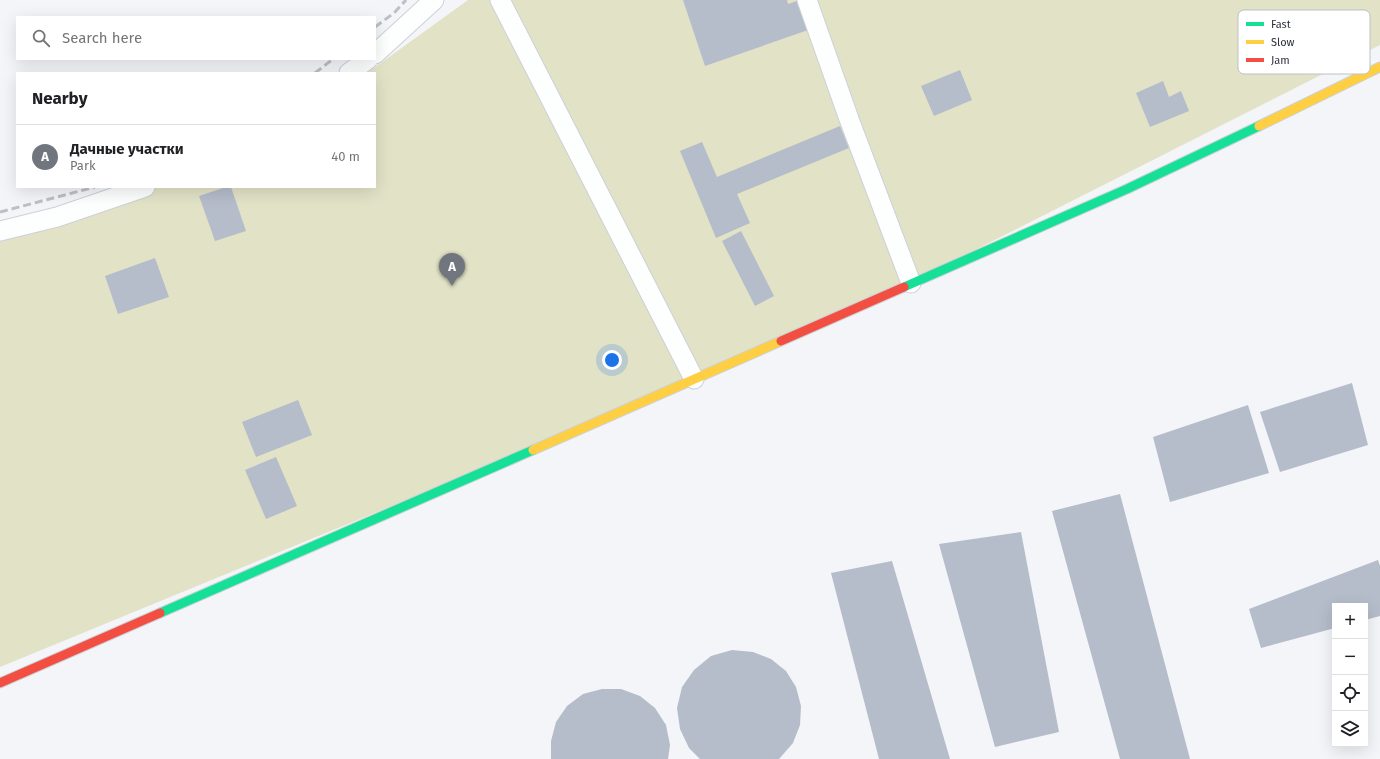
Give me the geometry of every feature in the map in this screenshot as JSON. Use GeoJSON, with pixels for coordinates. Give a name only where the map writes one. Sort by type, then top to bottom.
{"type":"FeatureCollection","features":[{"type":"Feature","properties":{"kind":"main road"},"geometry":{"type":"LineString","coordinates":[[1370,72],[1380,67]]}},
{"type":"Feature","properties":{"kind":"main road"},"geometry":{"type":"LineString","coordinates":[[0,683],[1127,189],[1365,74]]}},
{"type":"Feature","properties":{"kind":"lane"},"geometry":{"type":"LineString","coordinates":[[376,53],[434,0]]}},
{"type":"Feature","properties":{"kind":"lane"},"geometry":{"type":"LineString","coordinates":[[500,0],[694,379]]}},
{"type":"Feature","properties":{"kind":"lane"},"geometry":{"type":"LineString","coordinates":[[807,0],[849,119],[911,283]]}},
{"type":"Feature","properties":{"kind":"lane"},"geometry":{"type":"LineString","coordinates":[[350,72],[367,60]]}},
{"type":"Feature","properties":{"kind":"lane"},"geometry":{"type":"LineString","coordinates":[[0,231],[56,217],[142,188]]}},
{"type":"Feature","properties":{"kind":"green space"},"geometry":{"type":"Polygon","coordinates":[[[468,0],[1380,0],[1380,45],[1370,50],[1370,10],[1238,10],[1238,74],[1323,74],[805,336],[0,667],[0,236],[152,188],[376,188],[376,72],[368,72],[468,0]]]}},
{"type":"Feature","properties":{"kind":"building"},"geometry":{"type":"Polygon","coordinates":[[[683,0],[787,0],[788,4],[800,0],[811,29],[705,66],[683,0]]]}},
{"type":"Feature","properties":{"kind":"building"},"geometry":{"type":"Polygon","coordinates":[[[960,70],[972,100],[934,116],[921,86],[960,70]]]}},
{"type":"Feature","properties":{"kind":"building"},"geometry":{"type":"Polygon","coordinates":[[[1163,81],[1169,97],[1181,91],[1189,111],[1150,127],[1136,93],[1163,81]]]}},
{"type":"Feature","properties":{"kind":"building"},"geometry":{"type":"Polygon","coordinates":[[[840,126],[849,148],[737,194],[750,223],[716,238],[680,151],[702,142],[717,177],[840,126]]]}},
{"type":"Feature","properties":{"kind":"building"},"geometry":{"type":"Polygon","coordinates":[[[223,188],[231,188],[246,231],[215,241],[199,196],[223,188]]]}},
{"type":"Feature","properties":{"kind":"building"},"geometry":{"type":"Polygon","coordinates":[[[741,231],[774,296],[755,306],[722,241],[741,231]]]}},
{"type":"Feature","properties":{"kind":"building"},"geometry":{"type":"Polygon","coordinates":[[[155,258],[169,297],[118,314],[105,276],[155,258]]]}},
{"type":"Feature","properties":{"kind":"building"},"geometry":{"type":"Polygon","coordinates":[[[1352,383],[1368,445],[1280,472],[1260,412],[1352,383]]]}},
{"type":"Feature","properties":{"kind":"building"},"geometry":{"type":"Polygon","coordinates":[[[298,400],[312,435],[256,457],[242,422],[298,400]]]}},
{"type":"Feature","properties":{"kind":"building"},"geometry":{"type":"Polygon","coordinates":[[[1248,405],[1269,473],[1170,502],[1153,437],[1248,405]]]}},
{"type":"Feature","properties":{"kind":"building"},"geometry":{"type":"Polygon","coordinates":[[[276,457],[297,506],[266,519],[245,470],[276,457]]]}},
{"type":"Feature","properties":{"kind":"building"},"geometry":{"type":"Polygon","coordinates":[[[1120,494],[1190,759],[1120,759],[1052,511],[1120,494]]]}},
{"type":"Feature","properties":{"kind":"building"},"geometry":{"type":"Polygon","coordinates":[[[1021,532],[1059,732],[995,747],[939,544],[1021,532]]]}},
{"type":"Feature","properties":{"kind":"building"},"geometry":{"type":"Polygon","coordinates":[[[1378,560],[1380,566],[1380,616],[1368,619],[1368,603],[1332,603],[1332,629],[1261,648],[1249,609],[1378,560]]]}},
{"type":"Feature","properties":{"kind":"building"},"geometry":{"type":"Polygon","coordinates":[[[892,561],[950,759],[879,759],[831,573],[892,561]]]}},
{"type":"Feature","properties":{"kind":"building"},"geometry":{"type":"Polygon","coordinates":[[[732,650],[753,652],[771,659],[786,671],[796,687],[801,706],[800,725],[793,743],[779,759],[700,759],[689,748],[680,729],[677,708],[682,687],[694,670],[711,656],[732,650]]]}},
{"type":"Feature","properties":{"kind":"building"},"geometry":{"type":"Polygon","coordinates":[[[602,689],[621,689],[640,696],[655,708],[666,725],[670,745],[668,759],[551,759],[551,741],[556,722],[567,706],[583,694],[602,689]]]}},
{"type":"Feature","properties":{"kind":"railway"},"geometry":{"type":"LineString","coordinates":[[376,26],[394,13],[406,0]]}},
{"type":"Feature","properties":{"kind":"railway"},"geometry":{"type":"LineString","coordinates":[[316,72],[332,60]]}},
{"type":"Feature","properties":{"kind":"railway"},"geometry":{"type":"LineString","coordinates":[[0,212],[91,188]]}},
{"type":"Feature","properties":{"kind":"traffic: fast"},"geometry":{"type":"LineString","coordinates":[[904,287],[1127,189],[1259,126]]}},
{"type":"Feature","properties":{"kind":"traffic: fast"},"geometry":{"type":"LineString","coordinates":[[160,613],[533,450]]}},
{"type":"Feature","properties":{"kind":"traffic: slow"},"geometry":{"type":"LineString","coordinates":[[1370,72],[1380,67]]}},
{"type":"Feature","properties":{"kind":"traffic: slow"},"geometry":{"type":"LineString","coordinates":[[1259,126],[1366,74]]}},
{"type":"Feature","properties":{"kind":"traffic: slow"},"geometry":{"type":"LineString","coordinates":[[533,450],[781,341]]}},
{"type":"Feature","properties":{"kind":"traffic: jam"},"geometry":{"type":"LineString","coordinates":[[781,341],[904,287]]}},
{"type":"Feature","properties":{"kind":"traffic: jam"},"geometry":{"type":"LineString","coordinates":[[0,683],[160,613]]}},
{"type":"Feature","properties":{"kind":"place","name":"Дачные участки"},"geometry":{"type":"Point","coordinates":[452,286]}}]}
